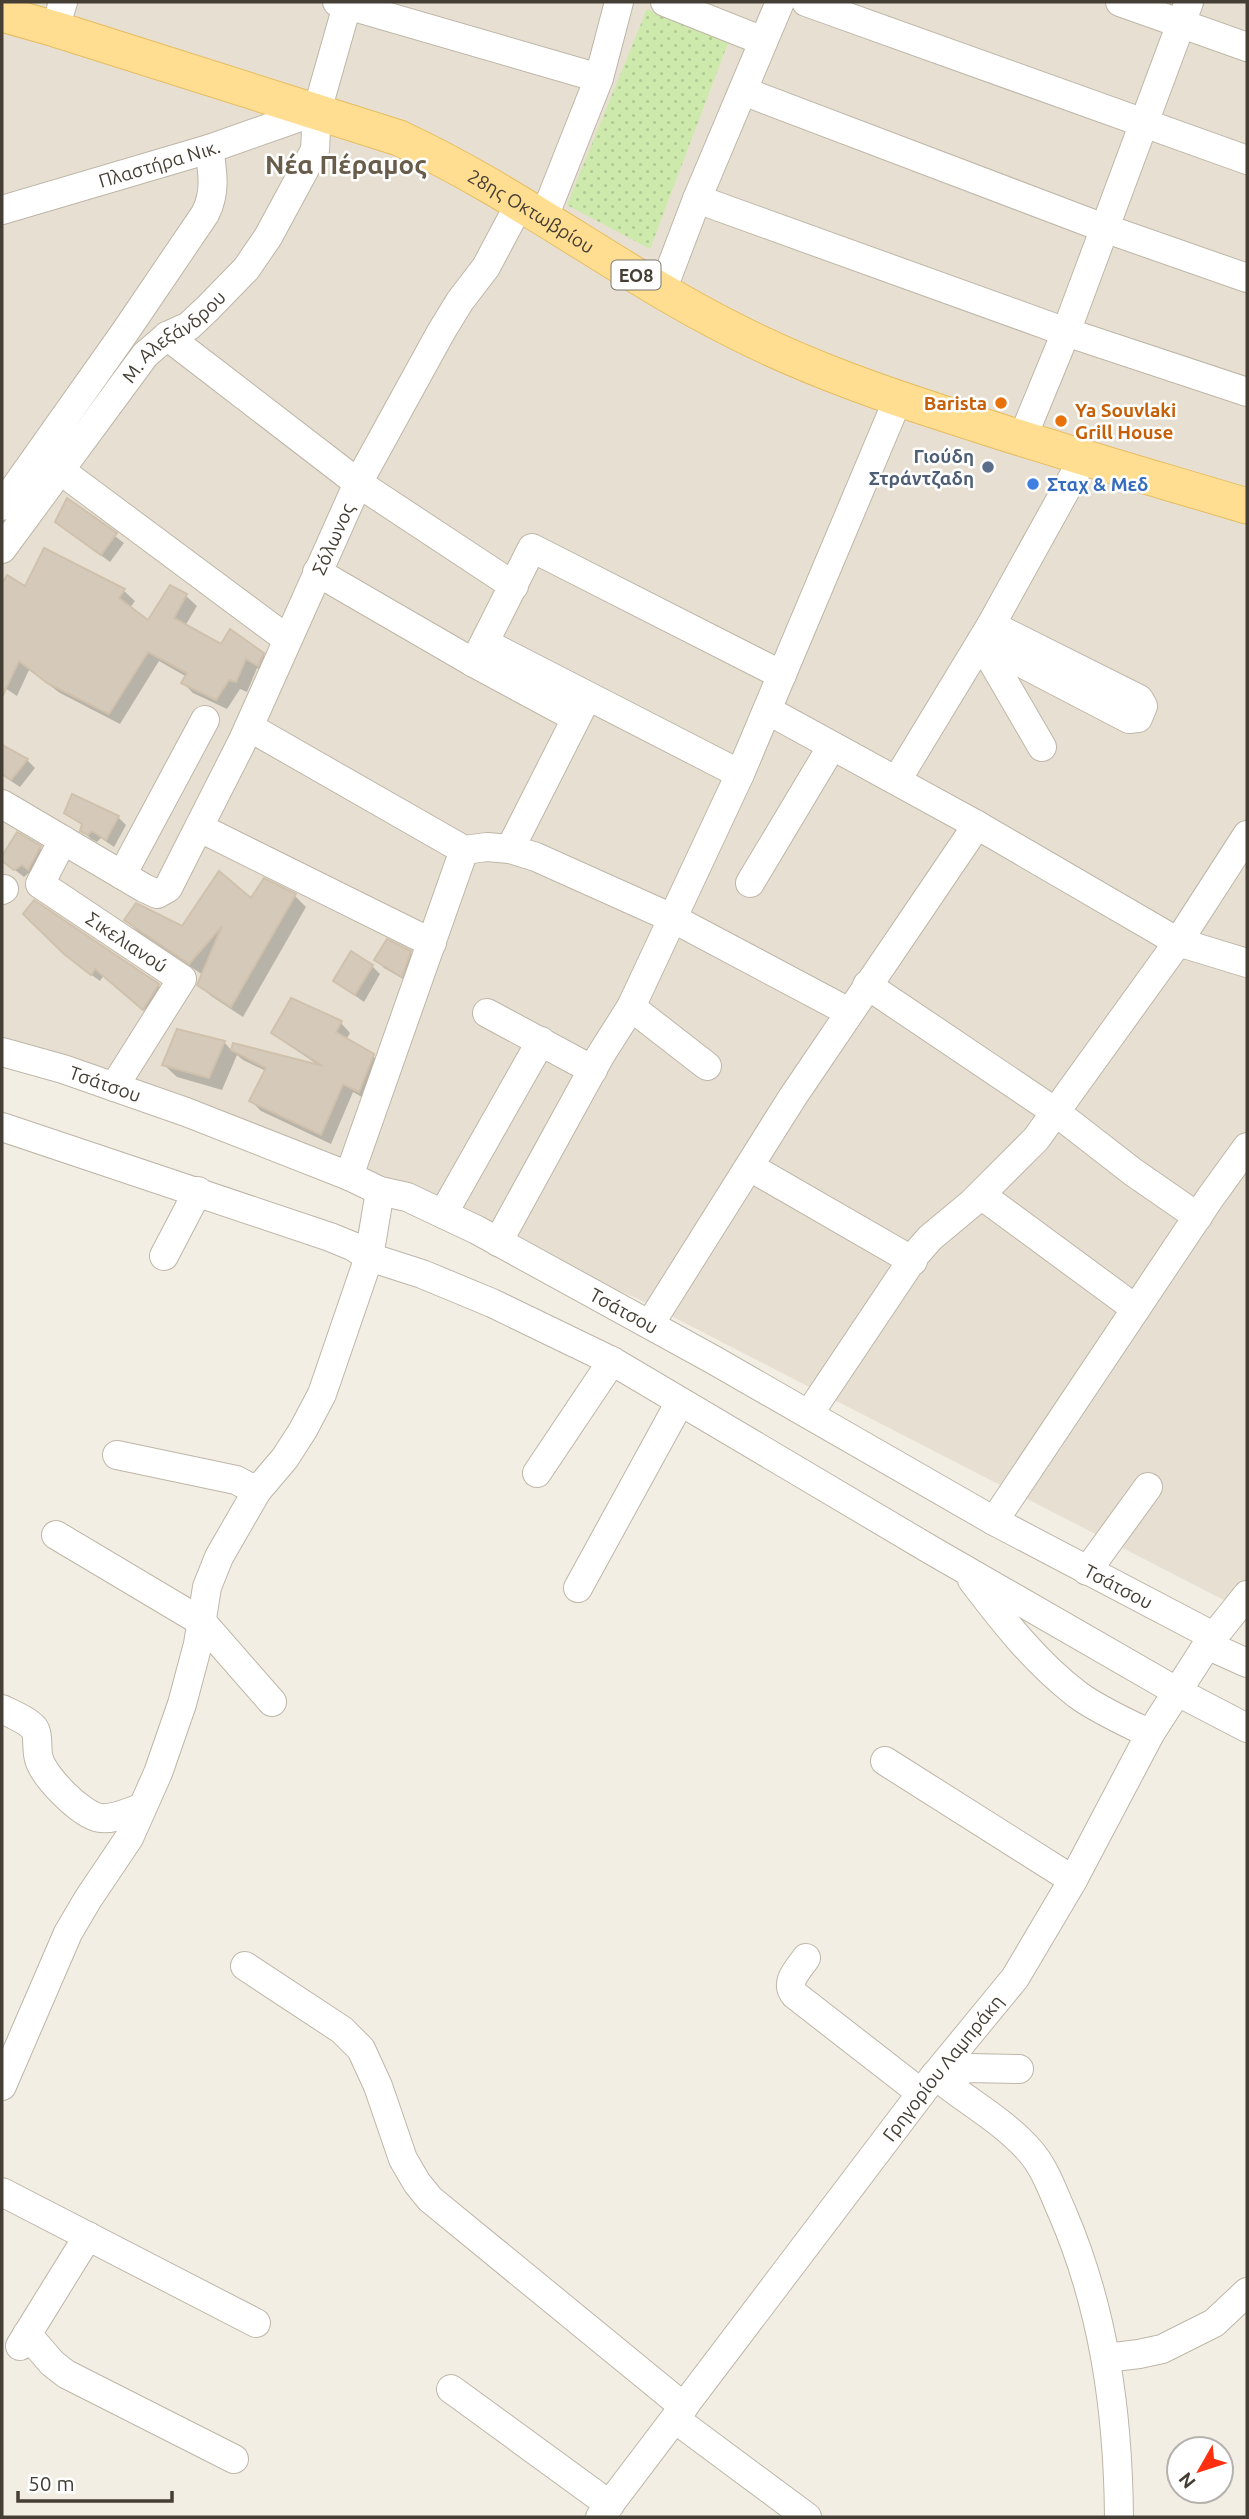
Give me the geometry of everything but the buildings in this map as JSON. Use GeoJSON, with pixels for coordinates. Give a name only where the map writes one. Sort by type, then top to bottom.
{"type":"FeatureCollection","features":[{"type":"Feature","properties":{"kind":"main road","name":"28ης Οκτωβρίου"},"geometry":{"type":"LineString","coordinates":[[2,14],[59,15],[317,111],[399,138],[449,162],[662,291],[734,331],[840,379],[1022,439],[1247,506]]}},
{"type":"Feature","properties":{"kind":"street","name":"Σόλωνος"},"geometry":{"type":"LineString","coordinates":[[122,875],[157,894],[168,888],[246,734],[358,482],[460,300],[532,210],[599,78],[620,2]]}},
{"type":"Feature","properties":{"kind":"street"},"geometry":{"type":"LineString","coordinates":[[664,2],[763,41]]}},
{"type":"Feature","properties":{"kind":"street"},"geometry":{"type":"LineString","coordinates":[[662,291],[697,199],[780,2]]}},
{"type":"Feature","properties":{"kind":"street"},"geometry":{"type":"LineString","coordinates":[[806,2],[1247,160]]}},
{"type":"Feature","properties":{"kind":"street"},"geometry":{"type":"LineString","coordinates":[[1120,2],[1185,12],[1247,47]]}},
{"type":"Feature","properties":{"kind":"street"},"geometry":{"type":"LineString","coordinates":[[344,3],[599,78]]}},
{"type":"Feature","properties":{"kind":"street","name":"Μ. Αλεξάνδρου"},"geometry":{"type":"LineString","coordinates":[[2,506],[49,462],[145,355],[167,337],[189,326],[208,308],[246,269],[268,237],[315,150],[317,111],[344,3]]}},
{"type":"Feature","properties":{"kind":"street"},"geometry":{"type":"LineString","coordinates":[[1022,439],[1066,332],[1185,12]]}},
{"type":"Feature","properties":{"kind":"street"},"geometry":{"type":"LineString","coordinates":[[743,91],[1104,228],[1247,278]]}},
{"type":"Feature","properties":{"kind":"street","name":"Πλαστήρα Νικ."},"geometry":{"type":"LineString","coordinates":[[2,210],[209,149],[317,111]]}},
{"type":"Feature","properties":{"kind":"street","name":"Μ. Αλεξάνδρου"},"geometry":{"type":"LineString","coordinates":[[2,549],[125,332],[205,214],[213,194],[214,175],[209,149]]}},
{"type":"Feature","properties":{"kind":"street"},"geometry":{"type":"LineString","coordinates":[[697,199],[1066,332],[1247,392]]}},
{"type":"Feature","properties":{"kind":"street"},"geometry":{"type":"LineString","coordinates":[[167,337],[358,482],[514,586]]}},
{"type":"Feature","properties":{"kind":"street"},"geometry":{"type":"LineString","coordinates":[[498,1242],[631,1007],[740,774],[898,399]]}},
{"type":"Feature","properties":{"kind":"street"},"geometry":{"type":"LineString","coordinates":[[897,780],[986,633],[1084,457]]}},
{"type":"Feature","properties":{"kind":"street"},"geometry":{"type":"LineString","coordinates":[[49,462],[287,639]]}},
{"type":"Feature","properties":{"kind":"street"},"geometry":{"type":"LineString","coordinates":[[480,653],[532,548],[782,675]]}},
{"type":"Feature","properties":{"kind":"street"},"geometry":{"type":"LineString","coordinates":[[317,572],[582,707],[740,774]]}},
{"type":"Feature","properties":{"kind":"street"},"geometry":{"type":"LineString","coordinates":[[986,633],[1139,699],[1143,706],[1138,718],[1129,719],[986,633]]}},
{"type":"Feature","properties":{"kind":"street"},"geometry":{"type":"LineString","coordinates":[[986,633],[1042,747]]}},
{"type":"Feature","properties":{"kind":"street"},"geometry":{"type":"LineString","coordinates":[[510,849],[582,707]]}},
{"type":"Feature","properties":{"kind":"street"},"geometry":{"type":"LineString","coordinates":[[767,710],[977,825],[1178,942],[1247,963]]}},
{"type":"Feature","properties":{"kind":"street"},"geometry":{"type":"LineString","coordinates":[[2,804],[122,875],[196,715],[246,734],[464,850],[487,847],[510,849],[536,857],[672,918],[849,1012]]}},
{"type":"Feature","properties":{"kind":"street"},"geometry":{"type":"LineString","coordinates":[[750,883],[832,746]]}},
{"type":"Feature","properties":{"kind":"street"},"geometry":{"type":"LineString","coordinates":[[650,1324],[792,1098],[977,825]]}},
{"type":"Feature","properties":{"kind":"street"},"geometry":{"type":"LineString","coordinates":[[200,828],[432,943]]}},
{"type":"Feature","properties":{"kind":"street"},"geometry":{"type":"LineString","coordinates":[[809,1414],[916,1254],[1037,1139],[1057,1113],[1077,1081],[1178,942],[1247,835]]}},
{"type":"Feature","properties":{"kind":"street","name":"Σικελιανού"},"geometry":{"type":"LineString","coordinates":[[63,840],[40,884],[181,979],[114,1087]]}},
{"type":"Feature","properties":{"kind":"street"},"geometry":{"type":"LineString","coordinates":[[349,1176],[464,850]]}},
{"type":"Feature","properties":{"kind":"street"},"geometry":{"type":"LineString","coordinates":[[867,985],[1057,1113],[1133,1172],[1198,1217]]}},
{"type":"Feature","properties":{"kind":"street"},"geometry":{"type":"LineString","coordinates":[[631,1007],[707,1066]]}},
{"type":"Feature","properties":{"kind":"street"},"geometry":{"type":"LineString","coordinates":[[487,1013],[593,1070]]}},
{"type":"Feature","properties":{"kind":"street"},"geometry":{"type":"LineString","coordinates":[[443,1214],[541,1041]]}},
{"type":"Feature","properties":{"kind":"street","name":"Τσάτσου"},"geometry":{"type":"LineString","coordinates":[[2,1052],[64,1069],[186,1112],[349,1176],[380,1191],[407,1197],[443,1214],[650,1324],[1247,1663]]}},
{"type":"Feature","properties":{"kind":"street"},"geometry":{"type":"LineString","coordinates":[[2,1126],[352,1245],[369,1257],[422,1274],[492,1303],[612,1361],[964,1569],[1176,1691],[1247,1728]]}},
{"type":"Feature","properties":{"kind":"street"},"geometry":{"type":"LineString","coordinates":[[994,1521],[1247,1147]]}},
{"type":"Feature","properties":{"kind":"street"},"geometry":{"type":"LineString","coordinates":[[750,1167],[913,1261]]}},
{"type":"Feature","properties":{"kind":"street"},"geometry":{"type":"LineString","coordinates":[[164,1256],[198,1191]]}},
{"type":"Feature","properties":{"kind":"street"},"geometry":{"type":"LineString","coordinates":[[2,2086],[68,1933],[129,1838],[169,1747],[195,1656],[207,1587],[219,1557],[257,1491],[285,1458],[303,1430],[322,1394],[369,1257],[380,1191]]}},
{"type":"Feature","properties":{"kind":"street"},"geometry":{"type":"LineString","coordinates":[[981,1195],[1136,1309]]}},
{"type":"Feature","properties":{"kind":"street"},"geometry":{"type":"LineString","coordinates":[[537,1473],[612,1361]]}},
{"type":"Feature","properties":{"kind":"street"},"geometry":{"type":"LineString","coordinates":[[578,1588],[680,1402]]}},
{"type":"Feature","properties":{"kind":"street"},"geometry":{"type":"LineString","coordinates":[[117,1455],[236,1480],[257,1491]]}},
{"type":"Feature","properties":{"kind":"street"},"geometry":{"type":"LineString","coordinates":[[1087,1571],[1148,1488]]}},
{"type":"Feature","properties":{"kind":"street"},"geometry":{"type":"LineString","coordinates":[[56,1535],[202,1622],[272,1702]]}},
{"type":"Feature","properties":{"kind":"street"},"geometry":{"type":"LineString","coordinates":[[964,1569],[1022,1644],[1051,1672],[1087,1701],[1150,1734]]}},
{"type":"Feature","properties":{"kind":"street","name":"Γρηγορίου Λαμπράκη"},"geometry":{"type":"LineString","coordinates":[[605,2511],[932,2082],[1015,1978],[1073,1880],[1150,1734],[1176,1691],[1247,1595]]}},
{"type":"Feature","properties":{"kind":"street"},"geometry":{"type":"LineString","coordinates":[[2,1709],[33,1726],[37,1733],[39,1763],[62,1792],[83,1809],[103,1819],[141,1808]]}},
{"type":"Feature","properties":{"kind":"street"},"geometry":{"type":"LineString","coordinates":[[885,1761],[1073,1880]]}},
{"type":"Feature","properties":{"kind":"street"},"geometry":{"type":"LineString","coordinates":[[806,1958],[790,1982],[790,1989],[795,1995],[1009,2129],[1033,2153],[1048,2179],[1081,2258],[1094,2301],[1106,2358],[1114,2418],[1119,2517]]}},
{"type":"Feature","properties":{"kind":"street"},"geometry":{"type":"LineString","coordinates":[[245,1966],[342,2030],[361,2049],[378,2086],[403,2159],[416,2183],[430,2199],[679,2413],[807,2517]]}},
{"type":"Feature","properties":{"kind":"street"},"geometry":{"type":"LineString","coordinates":[[932,2082],[970,2068],[1019,2069]]}},
{"type":"Feature","properties":{"kind":"street"},"geometry":{"type":"LineString","coordinates":[[2,2192],[256,2323]]}},
{"type":"Feature","properties":{"kind":"street"},"geometry":{"type":"LineString","coordinates":[[88,2236],[24,2340],[66,2374],[234,2459]]}},
{"type":"Feature","properties":{"kind":"street"},"geometry":{"type":"LineString","coordinates":[[1106,2358],[1162,2348],[1214,2323],[1247,2292]]}},
{"type":"Feature","properties":{"kind":"street"},"geometry":{"type":"LineString","coordinates":[[451,2389],[605,2511]]}},
{"type":"Feature","properties":{"kind":"shaded area"},"geometry":{"type":"Polygon","coordinates":[[[2,2],[1247,2],[1247,1612],[638,1299],[106,1068],[2,1041],[2,2]]]}},
{"type":"Feature","properties":{"kind":"green space"},"geometry":{"type":"Polygon","coordinates":[[[647,9],[728,43],[650,249],[567,205],[647,9]]]}},
{"type":"Feature","properties":{"kind":"place","name":"Barista"},"geometry":{"type":"Point","coordinates":[1001,403]}},
{"type":"Feature","properties":{"kind":"place","name":"Ya Souvlaki Grill House"},"geometry":{"type":"Point","coordinates":[1061,421]}},
{"type":"Feature","properties":{"kind":"place","name":"Γιούδη Στράντζαδη"},"geometry":{"type":"Point","coordinates":[988,467]}},
{"type":"Feature","properties":{"kind":"place","name":"Σταχ & Μεδ"},"geometry":{"type":"Point","coordinates":[1033,484]}},
{"type":"Feature","properties":{"kind":"district","name":"Νέα Πέραμος"},"geometry":{"type":"Point","coordinates":[346,164]}}]}
